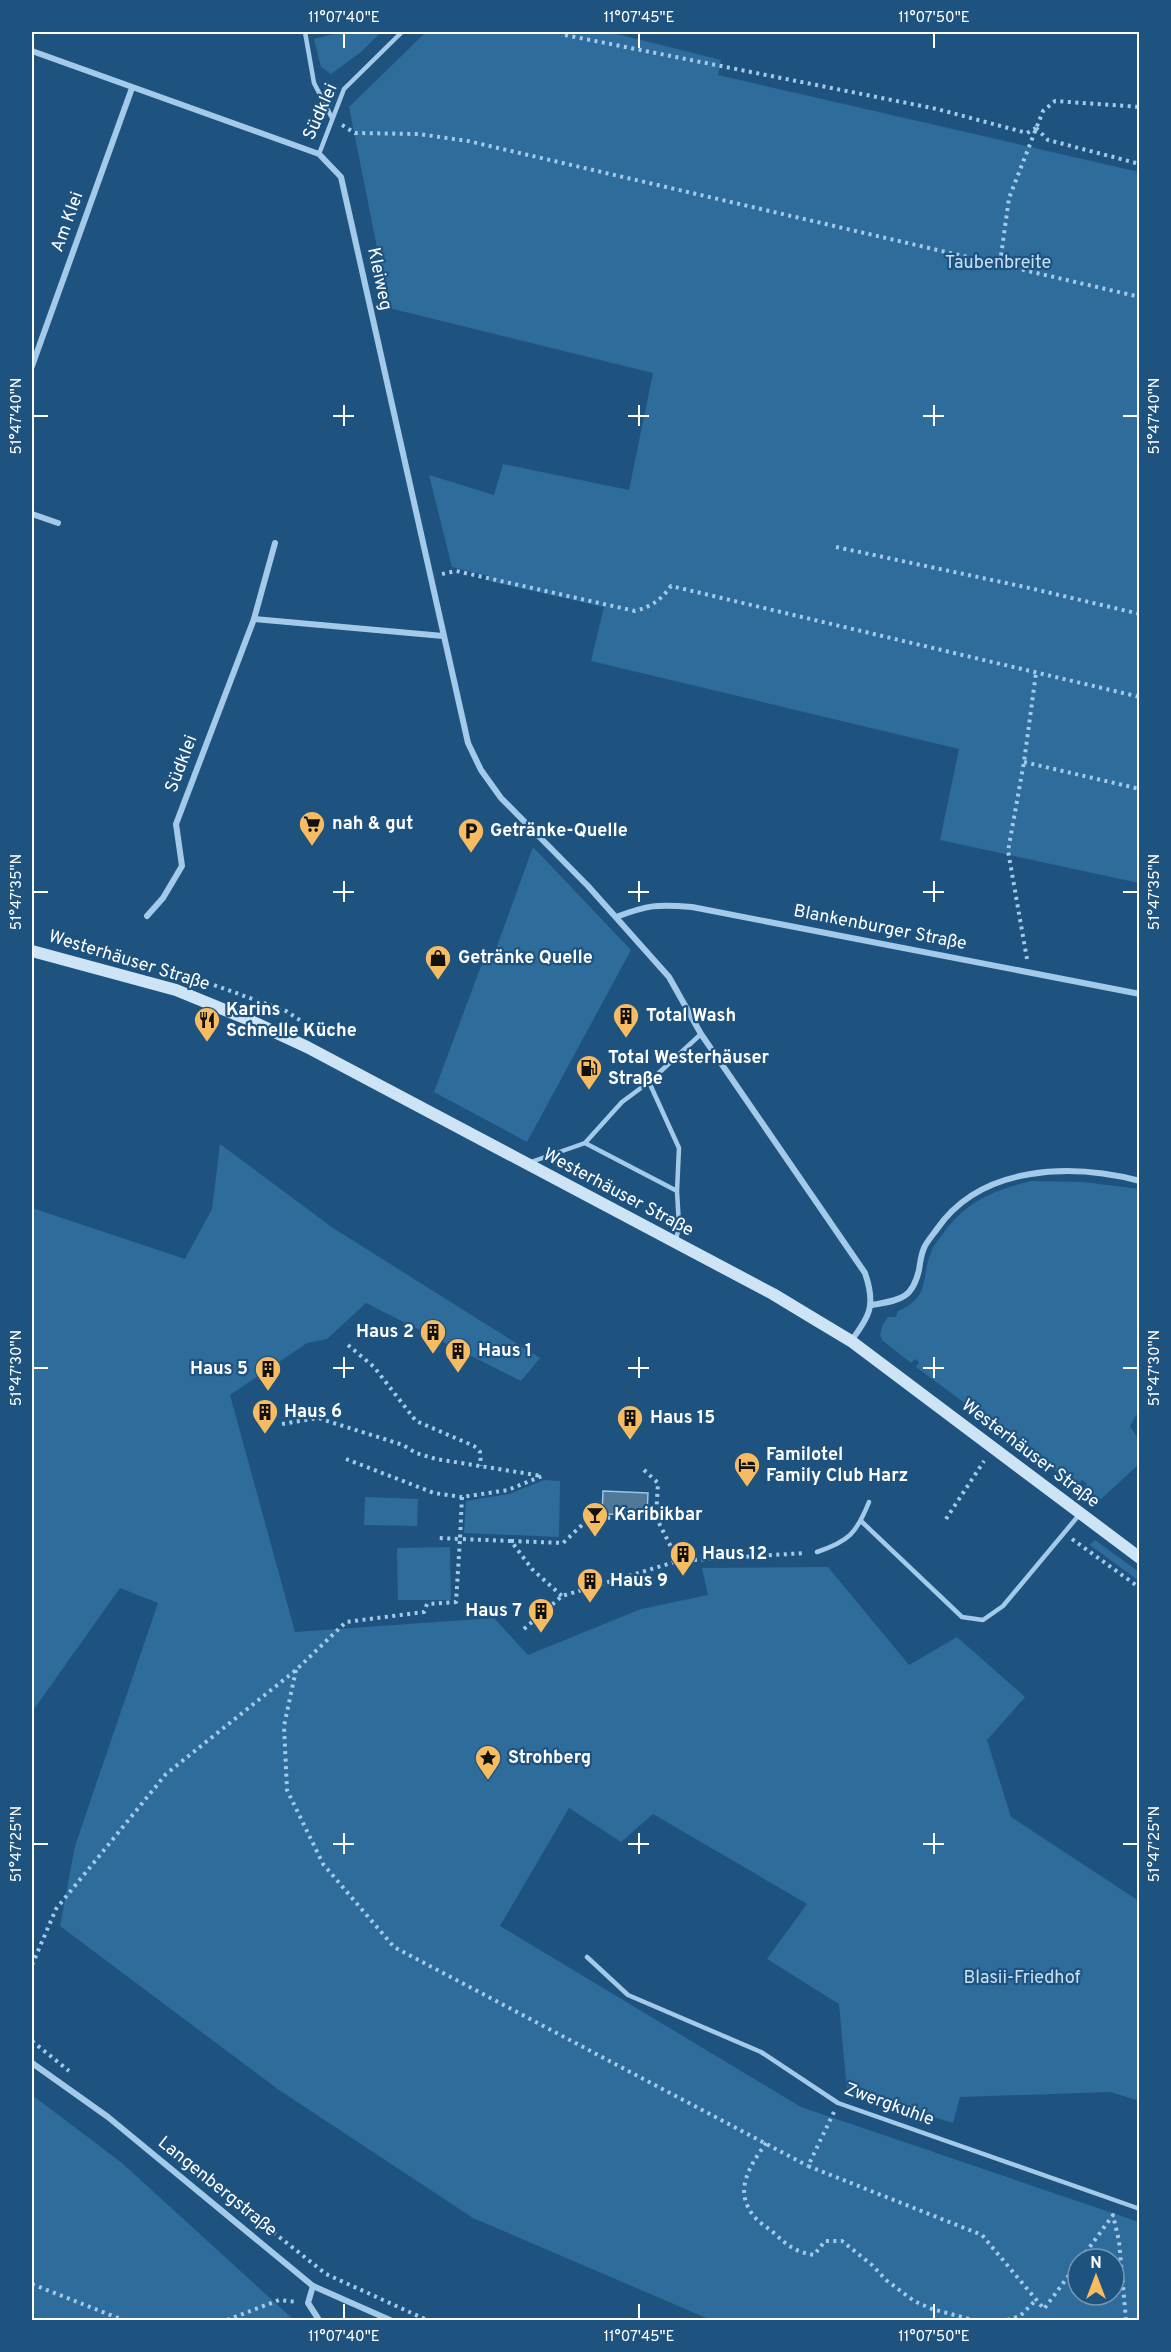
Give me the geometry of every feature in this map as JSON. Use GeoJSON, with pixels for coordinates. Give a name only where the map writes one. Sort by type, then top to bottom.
{"type":"FeatureCollection","features":[{"type":"Feature","properties":{"kind":"main road","name":"Westerhäuser Straße"},"geometry":{"type":"LineString","coordinates":[[32,951],[176,990],[308,1047],[773,1294],[851,1341],[1140,1558]]}},
{"type":"Feature","properties":{"kind":"street","name":"Kleiweg"},"geometry":{"type":"LineString","coordinates":[[32,51],[319,154],[341,177],[460,718],[468,743],[481,770],[501,798],[616,918]]}},
{"type":"Feature","properties":{"kind":"street","name":"Am Klei"},"geometry":{"type":"LineString","coordinates":[[32,366],[132,88]]}},
{"type":"Feature","properties":{"kind":"street"},"geometry":{"type":"LineString","coordinates":[[32,514],[58,523]]}},
{"type":"Feature","properties":{"kind":"street","name":"Südklei"},"geometry":{"type":"LineString","coordinates":[[147,916],[163,898],[182,866],[176,824],[254,619],[275,543]]}},
{"type":"Feature","properties":{"kind":"street"},"geometry":{"type":"LineString","coordinates":[[254,619],[443,636]]}},
{"type":"Feature","properties":{"kind":"street","name":"Blankenburger Straße"},"geometry":{"type":"LineString","coordinates":[[616,918],[647,906],[667,904],[692,907],[1140,994]]}},
{"type":"Feature","properties":{"kind":"street"},"geometry":{"type":"LineString","coordinates":[[616,918],[669,978],[701,1034],[865,1273],[871,1289],[872,1305],[851,1341]]}},
{"type":"Feature","properties":{"kind":"street"},"geometry":{"type":"LineString","coordinates":[[872,1305],[897,1301],[907,1296],[916,1280],[924,1248],[947,1215],[974,1193],[1001,1180],[1029,1174],[1082,1172],[1140,1181]]}},
{"type":"Feature","properties":{"kind":"street","name":"Langenbergstraße"},"geometry":{"type":"LineString","coordinates":[[32,2063],[108,2117],[314,2286],[390,2320]]}},
{"type":"Feature","properties":{"kind":"street"},"geometry":{"type":"LineString","coordinates":[[314,2286],[308,2303],[319,2320]]}},
{"type":"Feature","properties":{"kind":"lane"},"geometry":{"type":"LineString","coordinates":[[305,32],[315,83],[332,118]]}},
{"type":"Feature","properties":{"kind":"lane","name":"Südklei"},"geometry":{"type":"LineString","coordinates":[[319,154],[344,89],[402,32]]}},
{"type":"Feature","properties":{"kind":"lane"},"geometry":{"type":"LineString","coordinates":[[525,1164],[585,1143],[622,1102],[649,1082],[701,1034]]}},
{"type":"Feature","properties":{"kind":"lane"},"geometry":{"type":"LineString","coordinates":[[649,1082],[679,1148],[677,1191],[680,1226],[675,1242]]}},
{"type":"Feature","properties":{"kind":"lane"},"geometry":{"type":"LineString","coordinates":[[585,1143],[677,1191]]}},
{"type":"Feature","properties":{"kind":"lane"},"geometry":{"type":"LineString","coordinates":[[817,1552],[843,1543],[861,1521],[869,1502]]}},
{"type":"Feature","properties":{"kind":"lane"},"geometry":{"type":"LineString","coordinates":[[861,1521],[962,1617],[983,1620],[1002,1606],[1080,1514]]}},
{"type":"Feature","properties":{"kind":"lane","name":"Zwergkuhle"},"geometry":{"type":"LineString","coordinates":[[586,1957],[628,1995],[761,2052],[838,2103],[1140,2209]]}},
{"type":"Feature","properties":{"kind":"path"},"geometry":{"type":"LineString","coordinates":[[565,35],[938,109],[1027,133],[1036,128]]}},
{"type":"Feature","properties":{"kind":"path"},"geometry":{"type":"LineString","coordinates":[[1000,263],[1009,198],[1043,111],[1055,101],[1140,106]]}},
{"type":"Feature","properties":{"kind":"path"},"geometry":{"type":"LineString","coordinates":[[332,118],[355,133],[418,134],[468,141],[1140,297]]}},
{"type":"Feature","properties":{"kind":"path"},"geometry":{"type":"LineString","coordinates":[[1036,128],[1048,140],[1140,164]]}},
{"type":"Feature","properties":{"kind":"path"},"geometry":{"type":"LineString","coordinates":[[836,547],[1140,614]]}},
{"type":"Feature","properties":{"kind":"path"},"geometry":{"type":"LineString","coordinates":[[429,576],[456,571],[635,611],[651,607],[662,599],[670,586],[1140,697]]}},
{"type":"Feature","properties":{"kind":"path"},"geometry":{"type":"LineString","coordinates":[[1029,973],[1008,851],[1024,762],[1036,673]]}},
{"type":"Feature","properties":{"kind":"path"},"geometry":{"type":"LineString","coordinates":[[1024,762],[1140,789]]}},
{"type":"Feature","properties":{"kind":"path"},"geometry":{"type":"LineString","coordinates":[[348,1345],[374,1367],[416,1421],[474,1446],[480,1452],[481,1466]]}},
{"type":"Feature","properties":{"kind":"path"},"geometry":{"type":"LineString","coordinates":[[282,1424],[318,1418],[403,1445],[416,1453],[436,1459],[542,1476],[508,1490],[462,1497],[434,1493],[346,1459]]}},
{"type":"Feature","properties":{"kind":"path"},"geometry":{"type":"LineString","coordinates":[[946,1519],[985,1460],[975,1454]]}},
{"type":"Feature","properties":{"kind":"path"},"geometry":{"type":"LineString","coordinates":[[644,1470],[658,1483],[656,1517],[678,1561]]}},
{"type":"Feature","properties":{"kind":"path"},"geometry":{"type":"LineString","coordinates":[[32,1965],[56,1910],[166,1774],[296,1670],[346,1622],[424,1612],[427,1604],[456,1602],[462,1497]]}},
{"type":"Feature","properties":{"kind":"path"},"geometry":{"type":"LineString","coordinates":[[439,1538],[563,1543],[583,1524],[598,1518],[656,1517]]}},
{"type":"Feature","properties":{"kind":"path"},"geometry":{"type":"LineString","coordinates":[[1064,1533],[1140,1588]]}},
{"type":"Feature","properties":{"kind":"path"},"geometry":{"type":"LineString","coordinates":[[511,1541],[532,1569],[562,1596]]}},
{"type":"Feature","properties":{"kind":"path"},"geometry":{"type":"LineString","coordinates":[[524,1629],[562,1596],[678,1561],[817,1552]]}},
{"type":"Feature","properties":{"kind":"path"},"geometry":{"type":"LineString","coordinates":[[296,1670],[284,1726],[288,1790],[323,1863],[394,1947],[808,2166],[982,2235],[1044,2309],[1066,2279]]}},
{"type":"Feature","properties":{"kind":"path"},"geometry":{"type":"LineString","coordinates":[[32,2041],[75,2076]]}},
{"type":"Feature","properties":{"kind":"path"},"geometry":{"type":"LineString","coordinates":[[808,2166],[838,2103]]}},
{"type":"Feature","properties":{"kind":"path"},"geometry":{"type":"LineString","coordinates":[[766,2143],[744,2179],[744,2192],[753,2216],[798,2253],[814,2255],[825,2241],[842,2241],[914,2301],[932,2309],[973,2320]]}},
{"type":"Feature","properties":{"kind":"path"},"geometry":{"type":"LineString","coordinates":[[242,2208],[326,2274],[427,2320]]}},
{"type":"Feature","properties":{"kind":"path"},"geometry":{"type":"LineString","coordinates":[[1090,2247],[1113,2215],[1120,2247]]}},
{"type":"Feature","properties":{"kind":"path"},"geometry":{"type":"LineString","coordinates":[[32,2284],[123,2320]]}},
{"type":"Feature","properties":{"kind":"path"},"geometry":{"type":"LineString","coordinates":[[227,2320],[279,2300],[308,2303]]}},
{"type":"Feature","properties":{"kind":"path"},"geometry":{"type":"LineString","coordinates":[[1007,2320],[1020,2316],[1036,2300]]}},
{"type":"Feature","properties":{"kind":"green space"},"geometry":{"type":"Polygon","coordinates":[[[342,32],[381,32],[361,52],[331,74],[321,67],[314,39],[342,32]]]}},
{"type":"Feature","properties":{"kind":"green space","name":"Taubenbreite"},"geometry":{"type":"Polygon","coordinates":[[[426,32],[609,32],[721,60],[718,75],[1139,172],[1139,883],[940,840],[959,749],[591,661],[604,607],[489,581],[489,576],[452,567],[429,475],[494,495],[503,464],[629,490],[653,373],[389,308],[349,107],[426,32]]]}},
{"type":"Feature","properties":{"kind":"green space"},"geometry":{"type":"Polygon","coordinates":[[[533,847],[631,950],[527,1142],[434,1092],[484,958],[492,960],[533,847]]]}},
{"type":"Feature","properties":{"kind":"green space","name":"Blasii-Friedhof"},"geometry":{"type":"Polygon","coordinates":[[[220,1144],[333,1228],[540,1358],[521,1381],[366,1303],[327,1339],[307,1343],[230,1395],[295,1632],[494,1618],[528,1655],[641,1609],[708,1595],[702,1568],[828,1567],[909,1665],[957,1637],[1025,1697],[987,1740],[1011,1817],[1139,1901],[1139,2101],[1111,2092],[960,2097],[953,2123],[847,2090],[839,2004],[767,1959],[807,1904],[653,1814],[621,1842],[569,1808],[500,1926],[801,2107],[1139,2222],[1139,2320],[711,2320],[473,2218],[279,2090],[60,1926],[75,1846],[158,1603],[120,1588],[32,1712],[32,1208],[185,1259],[212,1209],[220,1144]]]}},
{"type":"Feature","properties":{"kind":"green space"},"geometry":{"type":"Polygon","coordinates":[[[1031,1181],[1083,1182],[1139,1189],[1140,1409],[1130,1426],[1139,1440],[1139,1464],[1098,1502],[1082,1490],[1087,1484],[1082,1480],[1076,1486],[916,1367],[919,1362],[915,1359],[911,1363],[883,1341],[880,1335],[888,1317],[896,1317],[898,1311],[909,1305],[921,1292],[933,1248],[951,1223],[981,1199],[1031,1181]]]}},
{"type":"Feature","properties":{"kind":"green space"},"geometry":{"type":"Polygon","coordinates":[[[544,1480],[560,1481],[559,1537],[464,1533],[466,1501],[509,1494],[544,1480]]]}},
{"type":"Feature","properties":{"kind":"green space"},"geometry":{"type":"Polygon","coordinates":[[[365,1497],[418,1499],[417,1526],[364,1525],[365,1497]]]}},
{"type":"Feature","properties":{"kind":"green space"},"geometry":{"type":"Polygon","coordinates":[[[1095,1540],[1139,1572],[1139,1581],[1090,1545],[1095,1540]]]}},
{"type":"Feature","properties":{"kind":"green space"},"geometry":{"type":"Polygon","coordinates":[[[450,1547],[451,1600],[398,1600],[397,1548],[450,1547]]]}},
{"type":"Feature","properties":{"kind":"green space"},"geometry":{"type":"Polygon","coordinates":[[[32,2095],[122,2163],[294,2320],[32,2320],[32,2095]]]}},
{"type":"Feature","properties":{"kind":"shaded area"},"geometry":{"type":"Polygon","coordinates":[[[603,1491],[648,1493],[647,1515],[602,1514],[603,1491]]]}},
{"type":"Feature","properties":{"kind":"place","name":"nah & gut"},"geometry":{"type":"Point","coordinates":[312,847]}},
{"type":"Feature","properties":{"kind":"place","name":"Getränke-Quelle"},"geometry":{"type":"Point","coordinates":[471,854]}},
{"type":"Feature","properties":{"kind":"place","name":"Getränke Quelle"},"geometry":{"type":"Point","coordinates":[438,981]}},
{"type":"Feature","properties":{"kind":"place","name":"Total Wash"},"geometry":{"type":"Point","coordinates":[626,1039]}},
{"type":"Feature","properties":{"kind":"place","name":"Karins Schnelle Küche"},"geometry":{"type":"Point","coordinates":[207,1043]}},
{"type":"Feature","properties":{"kind":"place","name":"Total Westerhäuser Straße"},"geometry":{"type":"Point","coordinates":[589,1091]}},
{"type":"Feature","properties":{"kind":"place","name":"Haus 2"},"geometry":{"type":"Point","coordinates":[433,1355]}},
{"type":"Feature","properties":{"kind":"place","name":"Haus 1"},"geometry":{"type":"Point","coordinates":[458,1374]}},
{"type":"Feature","properties":{"kind":"place","name":"Haus 5"},"geometry":{"type":"Point","coordinates":[268,1392]}},
{"type":"Feature","properties":{"kind":"place","name":"Haus 6"},"geometry":{"type":"Point","coordinates":[265,1435]}},
{"type":"Feature","properties":{"kind":"place","name":"Haus 15"},"geometry":{"type":"Point","coordinates":[630,1441]}},
{"type":"Feature","properties":{"kind":"place","name":"Familotel Family Club Harz"},"geometry":{"type":"Point","coordinates":[747,1488]}},
{"type":"Feature","properties":{"kind":"place","name":"Karibikbar"},"geometry":{"type":"Point","coordinates":[595,1538]}},
{"type":"Feature","properties":{"kind":"place","name":"Haus 12"},"geometry":{"type":"Point","coordinates":[683,1577]}},
{"type":"Feature","properties":{"kind":"place","name":"Haus 9"},"geometry":{"type":"Point","coordinates":[590,1604]}},
{"type":"Feature","properties":{"kind":"place","name":"Haus 7"},"geometry":{"type":"Point","coordinates":[541,1634]}},
{"type":"Feature","properties":{"kind":"place","name":"Strohberg"},"geometry":{"type":"Point","coordinates":[488,1781]}}]}
